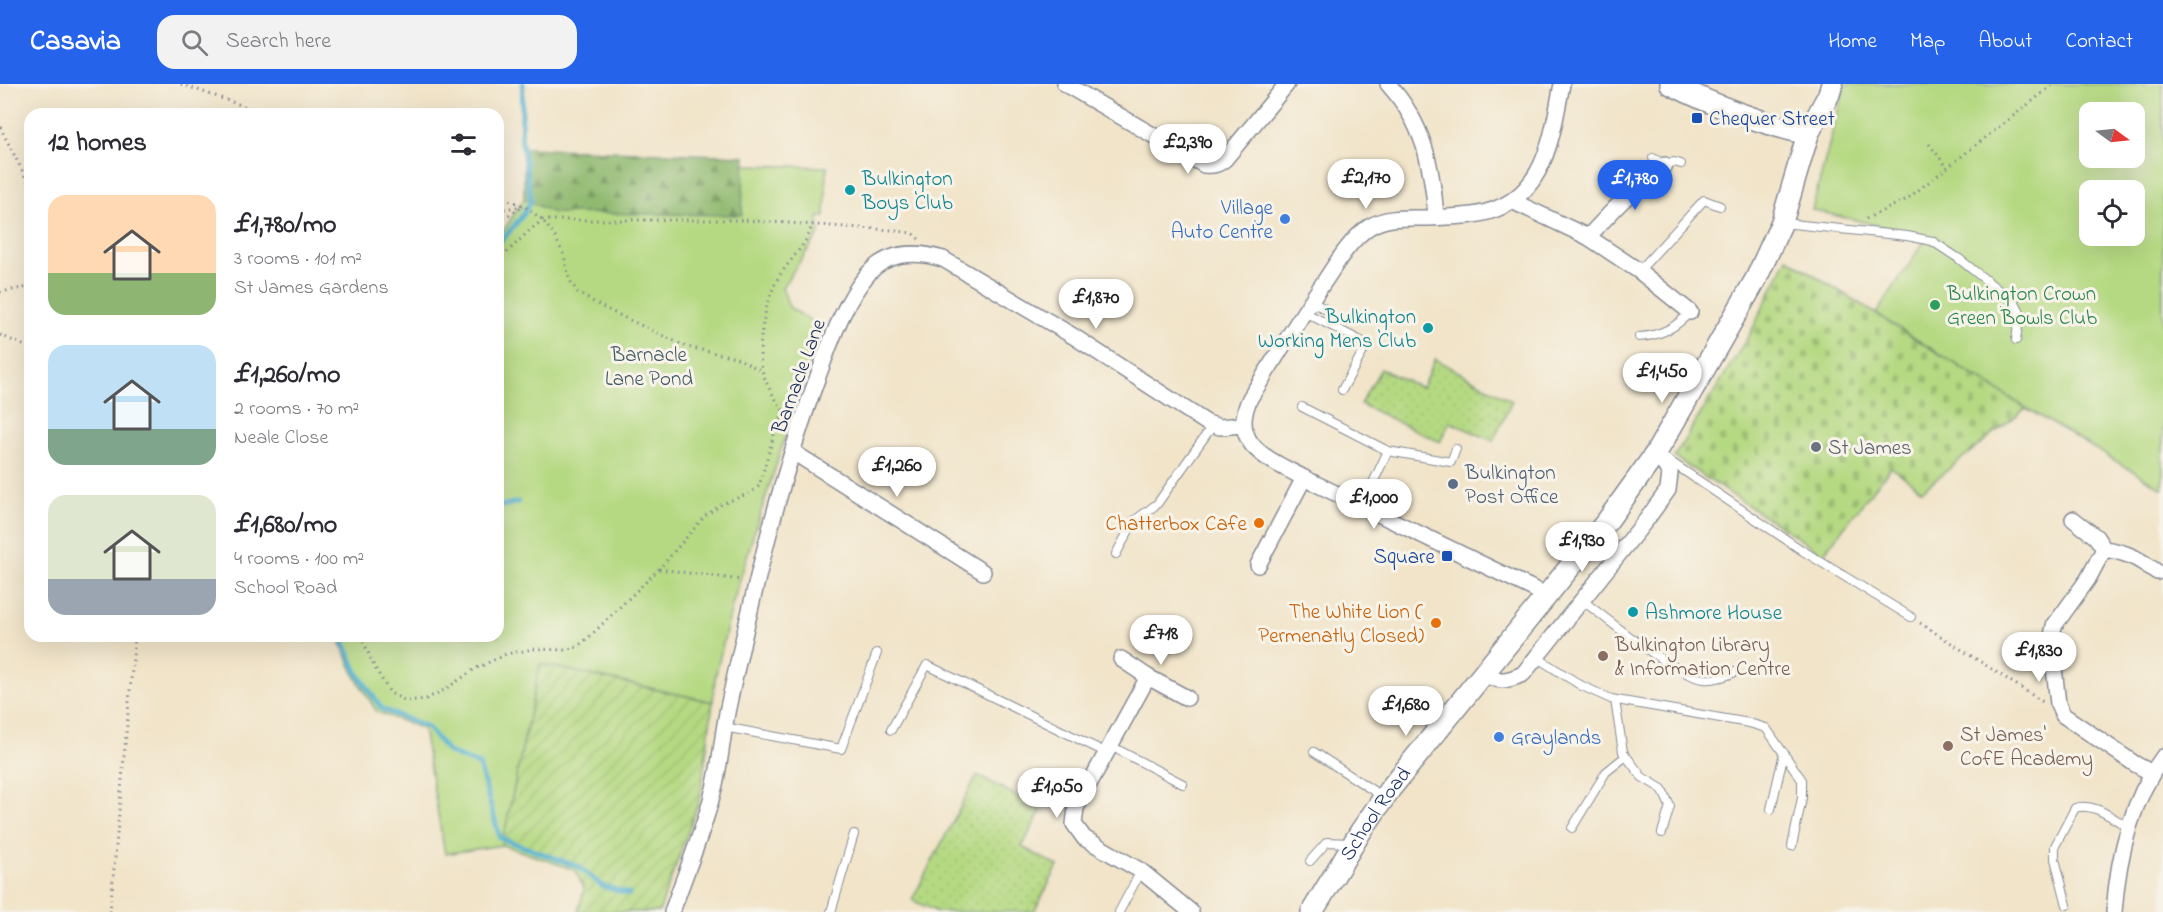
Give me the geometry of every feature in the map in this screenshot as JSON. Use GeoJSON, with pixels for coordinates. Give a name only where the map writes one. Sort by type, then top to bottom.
{"type":"FeatureCollection","features":[{"type":"Feature","properties":{"kind":"main road"},"geometry":{"type":"LineString","coordinates":[[1671,84],[1781,128],[1808,134]]}},
{"type":"Feature","properties":{"kind":"main road","name":"School Road"},"geometry":{"type":"LineString","coordinates":[[1312,912],[1384,798],[1608,520],[1656,453],[1742,305],[1783,217],[1808,134],[1832,84]]}},
{"type":"Feature","properties":{"kind":"street"},"geometry":{"type":"LineString","coordinates":[[1065,84],[1204,165],[1211,166],[1226,159],[1287,84]]}},
{"type":"Feature","properties":{"kind":"street"},"geometry":{"type":"LineString","coordinates":[[1388,84],[1413,117],[1425,147],[1433,179],[1436,217]]}},
{"type":"Feature","properties":{"kind":"street"},"geometry":{"type":"LineString","coordinates":[[1546,595],[1304,478],[1258,451],[1245,433],[1242,424],[1245,407],[1307,307],[1343,254],[1367,229],[1390,219],[1473,215],[1501,208],[1528,187],[1545,158],[1551,140],[1562,84]]}},
{"type":"Feature","properties":{"kind":"street"},"geometry":{"type":"LineString","coordinates":[[1588,237],[1659,162]]}},
{"type":"Feature","properties":{"kind":"street"},"geometry":{"type":"LineString","coordinates":[[1512,201],[1588,237],[1639,271],[1690,312]]}},
{"type":"Feature","properties":{"kind":"street","name":"Barnacle Lane"},"geometry":{"type":"LineString","coordinates":[[672,912],[713,795],[724,727],[755,583],[801,422],[830,345],[853,295],[868,273],[876,266],[896,256],[919,254],[943,259],[1073,336],[1196,416],[1214,425]]}},
{"type":"Feature","properties":{"kind":"street"},"geometry":{"type":"LineString","coordinates":[[1214,425],[1228,427],[1242,424]]}},
{"type":"Feature","properties":{"kind":"street"},"geometry":{"type":"LineString","coordinates":[[793,452],[983,572]]}},
{"type":"Feature","properties":{"kind":"street"},"geometry":{"type":"LineString","coordinates":[[1482,674],[1496,680],[1508,680],[1523,674],[1582,600],[1668,490],[1670,473],[1656,453]]}},
{"type":"Feature","properties":{"kind":"street"},"geometry":{"type":"LineString","coordinates":[[1258,564],[1304,478]]}},
{"type":"Feature","properties":{"kind":"street"},"geometry":{"type":"LineString","coordinates":[[2073,519],[2096,537],[2104,549],[2122,551],[2157,572]]}},
{"type":"Feature","properties":{"kind":"street"},"geometry":{"type":"LineString","coordinates":[[2104,549],[2088,579],[2054,626],[2051,640],[2058,704],[2063,715],[2152,773]]}},
{"type":"Feature","properties":{"kind":"street"},"geometry":{"type":"LineString","coordinates":[[1121,659],[1187,698]]}},
{"type":"Feature","properties":{"kind":"street"},"geometry":{"type":"LineString","coordinates":[[1148,677],[1076,808],[1074,824],[1084,838],[1141,871],[1191,912]]}},
{"type":"Feature","properties":{"kind":"street"},"geometry":{"type":"LineString","coordinates":[[2114,912],[2118,871],[2128,827],[2138,800],[2163,757]]}},
{"type":"Feature","properties":{"kind":"lane"},"geometry":{"type":"LineString","coordinates":[[1659,162],[1681,164]]}},
{"type":"Feature","properties":{"kind":"lane"},"geometry":{"type":"LineString","coordinates":[[1639,271],[1704,200],[1720,206]]}},
{"type":"Feature","properties":{"kind":"lane"},"geometry":{"type":"LineString","coordinates":[[1783,217],[1932,241],[1958,258],[2016,304],[2020,312],[2016,340]]}},
{"type":"Feature","properties":{"kind":"lane"},"geometry":{"type":"LineString","coordinates":[[1307,307],[1329,311]]}},
{"type":"Feature","properties":{"kind":"lane"},"geometry":{"type":"LineString","coordinates":[[1307,307],[1367,344],[1342,390]]}},
{"type":"Feature","properties":{"kind":"lane"},"geometry":{"type":"LineString","coordinates":[[1639,336],[1653,334],[1678,325],[1690,312]]}},
{"type":"Feature","properties":{"kind":"lane"},"geometry":{"type":"LineString","coordinates":[[1302,407],[1388,450],[1451,462],[1456,449]]}},
{"type":"Feature","properties":{"kind":"lane"},"geometry":{"type":"LineString","coordinates":[[1116,554],[1134,521],[1157,504],[1214,425]]}},
{"type":"Feature","properties":{"kind":"lane"},"geometry":{"type":"LineString","coordinates":[[1362,506],[1388,450]]}},
{"type":"Feature","properties":{"kind":"lane"},"geometry":{"type":"LineString","coordinates":[[1656,453],[1803,551],[1911,617]]}},
{"type":"Feature","properties":{"kind":"lane"},"geometry":{"type":"LineString","coordinates":[[1582,600],[1646,648],[1685,672],[1702,679],[1719,679],[1735,672]]}},
{"type":"Feature","properties":{"kind":"lane"},"geometry":{"type":"LineString","coordinates":[[724,727],[841,749],[877,653]]}},
{"type":"Feature","properties":{"kind":"lane"},"geometry":{"type":"LineString","coordinates":[[1536,657],[1582,686],[1615,700],[1766,728],[1802,780],[1803,789],[1792,846]]}},
{"type":"Feature","properties":{"kind":"lane"},"geometry":{"type":"LineString","coordinates":[[891,730],[927,665],[1183,784]]}},
{"type":"Feature","properties":{"kind":"lane"},"geometry":{"type":"LineString","coordinates":[[1615,700],[1623,752],[1642,777],[1662,789],[1670,806],[1662,833]]}},
{"type":"Feature","properties":{"kind":"lane"},"geometry":{"type":"LineString","coordinates":[[1314,752],[1384,798]]}},
{"type":"Feature","properties":{"kind":"lane"},"geometry":{"type":"LineString","coordinates":[[1771,809],[1784,753]]}},
{"type":"Feature","properties":{"kind":"lane"},"geometry":{"type":"LineString","coordinates":[[1572,828],[1606,772],[1626,756]]}},
{"type":"Feature","properties":{"kind":"lane"},"geometry":{"type":"LineString","coordinates":[[2067,905],[2055,859],[2055,846],[2075,808],[2084,805],[2092,807],[2128,827]]}},
{"type":"Feature","properties":{"kind":"lane"},"geometry":{"type":"LineString","coordinates":[[831,912],[854,834]]}},
{"type":"Feature","properties":{"kind":"lane"},"geometry":{"type":"LineString","coordinates":[[1310,861],[1327,842],[1354,843]]}},
{"type":"Feature","properties":{"kind":"lane"},"geometry":{"type":"LineString","coordinates":[[1119,912],[1141,871]]}},
{"type":"Feature","properties":{"kind":"path"},"geometry":{"type":"LineString","coordinates":[[181,84],[249,108]]}},
{"type":"Feature","properties":{"kind":"path"},"geometry":{"type":"LineString","coordinates":[[1858,223],[1907,199],[2054,84]]}},
{"type":"Feature","properties":{"kind":"path"},"geometry":{"type":"LineString","coordinates":[[0,128],[24,174]]}},
{"type":"Feature","properties":{"kind":"path"},"geometry":{"type":"LineString","coordinates":[[1929,144],[1947,167]]}},
{"type":"Feature","properties":{"kind":"path"},"geometry":{"type":"LineString","coordinates":[[504,198],[524,206],[543,220],[564,255],[569,279],[578,293],[602,307],[687,347],[735,357],[762,371]]}},
{"type":"Feature","properties":{"kind":"path"},"geometry":{"type":"LineString","coordinates":[[504,209],[524,206]]}},
{"type":"Feature","properties":{"kind":"path"},"geometry":{"type":"LineString","coordinates":[[504,218],[524,206]]}},
{"type":"Feature","properties":{"kind":"path"},"geometry":{"type":"LineString","coordinates":[[504,255],[543,220],[742,220],[912,233],[920,239]]}},
{"type":"Feature","properties":{"kind":"path"},"geometry":{"type":"LineString","coordinates":[[801,422],[785,414],[774,398],[762,371],[760,359],[767,305],[778,277],[804,244],[812,224]]}},
{"type":"Feature","properties":{"kind":"path"},"geometry":{"type":"LineString","coordinates":[[0,292],[24,288]]}},
{"type":"Feature","properties":{"kind":"path"},"geometry":{"type":"LineString","coordinates":[[0,335],[24,345]]}},
{"type":"Feature","properties":{"kind":"path"},"geometry":{"type":"LineString","coordinates":[[364,642],[390,693],[406,701],[426,699],[475,669],[507,654],[534,649],[565,650],[577,647],[659,569],[705,516],[722,504],[752,492],[759,486],[777,424],[785,414]]}},
{"type":"Feature","properties":{"kind":"path"},"geometry":{"type":"LineString","coordinates":[[659,569],[755,583]]}},
{"type":"Feature","properties":{"kind":"path"},"geometry":{"type":"LineString","coordinates":[[1911,617],[2063,715]]}},
{"type":"Feature","properties":{"kind":"path"},"geometry":{"type":"LineString","coordinates":[[110,912],[134,642]]}},
{"type":"Feature","properties":{"kind":"green space"},"geometry":{"type":"Polygon","coordinates":[[[1845,84],[2163,84],[2163,489],[2026,408],[1876,314],[1927,237],[1812,210],[1845,84]]]}},
{"type":"Feature","properties":{"kind":"green space"},"geometry":{"type":"Polygon","coordinates":[[[524,148],[745,156],[742,215],[553,213],[524,199],[524,148]]]}},
{"type":"Feature","properties":{"kind":"green space","name":"Barnacle Lane Pond"},"geometry":{"type":"Polygon","coordinates":[[[744,165],[827,167],[825,217],[818,217],[819,234],[782,287],[789,307],[821,327],[732,606],[715,678],[713,702],[540,664],[502,845],[445,854],[423,729],[377,712],[355,676],[341,642],[504,642],[504,230],[524,199],[553,213],[742,215],[744,165]]]}},
{"type":"Feature","properties":{"kind":"green space"},"geometry":{"type":"Polygon","coordinates":[[[1787,258],[2026,408],[1922,490],[1891,467],[1823,554],[1674,457],[1751,332],[1787,258]]]}},
{"type":"Feature","properties":{"kind":"green space"},"geometry":{"type":"Polygon","coordinates":[[[1435,359],[1512,401],[1493,441],[1450,422],[1440,442],[1360,404],[1381,369],[1422,388],[1435,359]]]}},
{"type":"Feature","properties":{"kind":"green space"},"geometry":{"type":"Polygon","coordinates":[[[540,664],[713,702],[700,798],[659,912],[578,912],[584,889],[575,870],[502,845],[540,664]]]}},
{"type":"Feature","properties":{"kind":"green space"},"geometry":{"type":"Polygon","coordinates":[[[977,775],[1042,809],[1022,847],[1058,866],[1034,912],[937,912],[912,900],[977,775]]]}},
{"type":"Feature","properties":{"kind":"waterway"},"geometry":{"type":"LineString","coordinates":[[504,238],[523,215],[531,201],[521,137],[523,84]]}},
{"type":"Feature","properties":{"kind":"waterway"},"geometry":{"type":"LineString","coordinates":[[504,506],[518,502]]}},
{"type":"Feature","properties":{"kind":"waterway"},"geometry":{"type":"LineString","coordinates":[[344,642],[358,674],[382,709],[427,727],[448,752],[479,765],[500,838],[579,867],[602,886],[629,894]]}},
{"type":"Feature","properties":{"kind":"place","name":"Chequer Street"},"geometry":{"type":"Point","coordinates":[1697,118]}},
{"type":"Feature","properties":{"kind":"place","name":"Bulkington Boys Club"},"geometry":{"type":"Point","coordinates":[850,190]}},
{"type":"Feature","properties":{"kind":"place","name":"Village Auto Centre"},"geometry":{"type":"Point","coordinates":[1285,219]}},
{"type":"Feature","properties":{"kind":"place","name":"Bulkington Crown Green Bowls Club"},"geometry":{"type":"Point","coordinates":[1935,305]}},
{"type":"Feature","properties":{"kind":"place","name":"Bulkington Working Mens Club"},"geometry":{"type":"Point","coordinates":[1428,328]}},
{"type":"Feature","properties":{"kind":"place","name":"St James"},"geometry":{"type":"Point","coordinates":[1816,447]}},
{"type":"Feature","properties":{"kind":"place","name":"Bulkington Post Office"},"geometry":{"type":"Point","coordinates":[1453,484]}},
{"type":"Feature","properties":{"kind":"place","name":"Chatterbox Cafe"},"geometry":{"type":"Point","coordinates":[1259,523]}},
{"type":"Feature","properties":{"kind":"place","name":"Square"},"geometry":{"type":"Point","coordinates":[1447,556]}},
{"type":"Feature","properties":{"kind":"place","name":"Ashmore House"},"geometry":{"type":"Point","coordinates":[1633,612]}},
{"type":"Feature","properties":{"kind":"place","name":"The White Lion ( Permenatly Closed)"},"geometry":{"type":"Point","coordinates":[1436,623]}},
{"type":"Feature","properties":{"kind":"place","name":"Bulkington Library & Information Centre"},"geometry":{"type":"Point","coordinates":[1603,656]}},
{"type":"Feature","properties":{"kind":"place","name":"Graylands"},"geometry":{"type":"Point","coordinates":[1499,737]}},
{"type":"Feature","properties":{"kind":"place","name":"St James' CofE Academy"},"geometry":{"type":"Point","coordinates":[1948,746]}}]}
